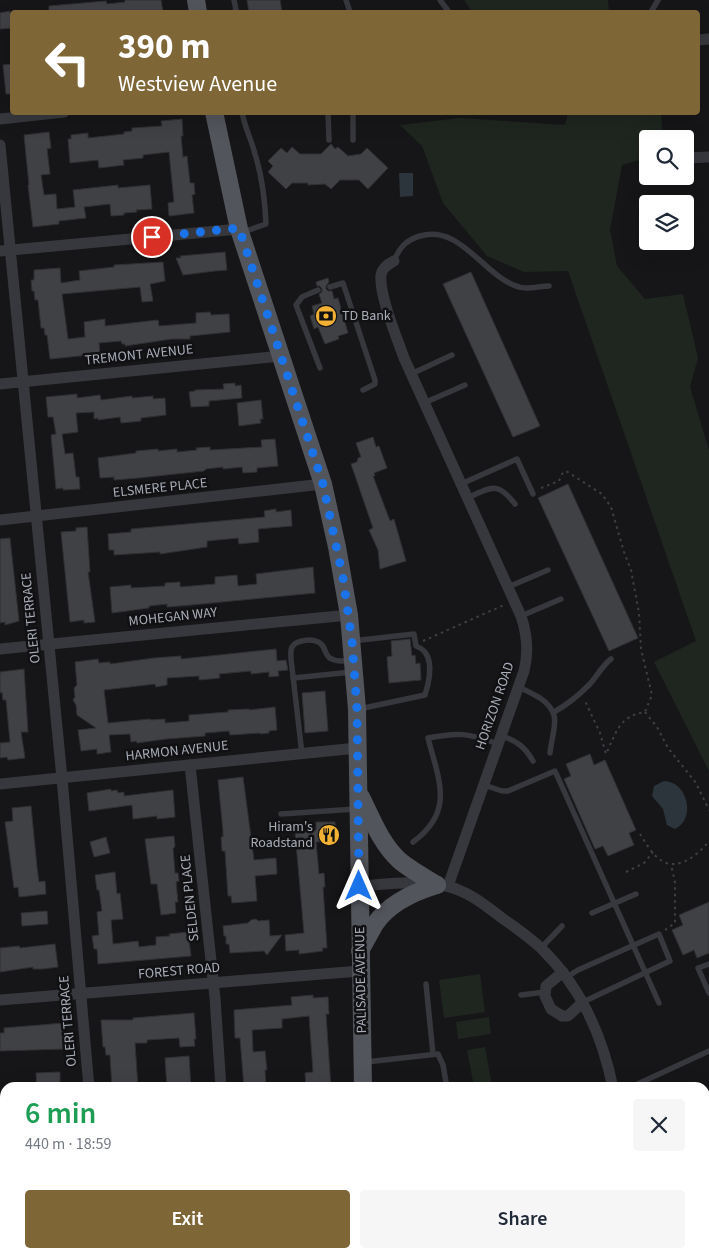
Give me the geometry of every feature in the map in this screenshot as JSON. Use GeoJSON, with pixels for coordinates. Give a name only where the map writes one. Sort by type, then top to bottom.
{"type":"FeatureCollection","features":[{"type":"Feature","properties":{"kind":"main road","name":"PALISADE AVENUE"},"geometry":{"type":"LineString","coordinates":[[215,115],[240,230],[323,484],[349,615],[357,709],[363,1082]]}},
{"type":"Feature","properties":{"kind":"main road"},"geometry":{"type":"LineString","coordinates":[[359,801],[390,850],[411,869],[442,886]]}},
{"type":"Feature","properties":{"kind":"main road"},"geometry":{"type":"LineString","coordinates":[[360,952],[376,923],[387,911],[406,897],[422,889],[442,886]]}},
{"type":"Feature","properties":{"kind":"street"},"geometry":{"type":"LineString","coordinates":[[0,119],[37,115]]}},
{"type":"Feature","properties":{"kind":"street","name":"OLERI TERRACE"},"geometry":{"type":"LineString","coordinates":[[0,146],[5,251],[23,382],[62,778],[88,1082]]}},
{"type":"Feature","properties":{"kind":"street"},"geometry":{"type":"LineString","coordinates":[[694,158],[709,157]]}},
{"type":"Feature","properties":{"kind":"street"},"geometry":{"type":"LineString","coordinates":[[5,251],[240,230]]}},
{"type":"Feature","properties":{"kind":"street","name":"HORIZON ROAD"},"geometry":{"type":"LineString","coordinates":[[394,262],[387,265],[381,276],[389,315],[424,404],[521,616],[527,650],[526,664],[484,784],[442,886]]}},
{"type":"Feature","properties":{"kind":"street","name":"TREMONT AVENUE"},"geometry":{"type":"LineString","coordinates":[[0,384],[281,356]]}},
{"type":"Feature","properties":{"kind":"street","name":"ELSMERE PLACE"},"geometry":{"type":"LineString","coordinates":[[0,520],[323,484]]}},
{"type":"Feature","properties":{"kind":"street","name":"MOHEGAN WAY"},"geometry":{"type":"LineString","coordinates":[[0,649],[349,615]]}},
{"type":"Feature","properties":{"kind":"street","name":"HARMON AVENUE"},"geometry":{"type":"LineString","coordinates":[[0,784],[357,748]]}},
{"type":"Feature","properties":{"kind":"street","name":"SELDEN PLACE"},"geometry":{"type":"LineString","coordinates":[[190,765],[214,983],[221,1082]]}},
{"type":"Feature","properties":{"kind":"street"},"geometry":{"type":"LineString","coordinates":[[359,886],[412,883],[442,886],[467,894],[482,902],[541,948],[565,974],[583,1002],[601,1040],[612,1082]]}},
{"type":"Feature","properties":{"kind":"street","name":"FOREST ROAD"},"geometry":{"type":"LineString","coordinates":[[0,1000],[360,971]]}},
{"type":"Feature","properties":{"kind":"street"},"geometry":{"type":"LineString","coordinates":[[565,974],[546,986],[545,996],[551,1009],[562,1016],[568,1016],[583,1002]]}},
{"type":"Feature","properties":{"kind":"lane"},"geometry":{"type":"LineString","coordinates":[[240,230],[266,224],[265,201],[256,154],[245,130],[242,115]]}},
{"type":"Feature","properties":{"kind":"lane"},"geometry":{"type":"LineString","coordinates":[[328,115],[328,140]]}},
{"type":"Feature","properties":{"kind":"lane"},"geometry":{"type":"LineString","coordinates":[[353,115],[353,140]]}},
{"type":"Feature","properties":{"kind":"lane"},"geometry":{"type":"LineString","coordinates":[[394,262],[407,242],[425,235],[438,234],[454,239],[502,278],[520,288],[549,286]]}},
{"type":"Feature","properties":{"kind":"lane"},"geometry":{"type":"LineString","coordinates":[[330,287],[344,283],[376,380],[375,384],[363,390]]}},
{"type":"Feature","properties":{"kind":"lane"},"geometry":{"type":"LineString","coordinates":[[318,290],[302,297],[296,305],[320,368]]}},
{"type":"Feature","properties":{"kind":"lane"},"geometry":{"type":"LineString","coordinates":[[411,374],[452,355]]}},
{"type":"Feature","properties":{"kind":"lane"},"geometry":{"type":"LineString","coordinates":[[424,404],[465,385]]}},
{"type":"Feature","properties":{"kind":"lane"},"geometry":{"type":"LineString","coordinates":[[461,484],[517,459],[532,493]]}},
{"type":"Feature","properties":{"kind":"lane"},"geometry":{"type":"LineString","coordinates":[[468,498],[494,487],[507,494],[515,504]]}},
{"type":"Feature","properties":{"kind":"lane"},"geometry":{"type":"LineString","coordinates":[[508,587],[548,570]]}},
{"type":"Feature","properties":{"kind":"lane"},"geometry":{"type":"LineString","coordinates":[[521,616],[561,599]]}},
{"type":"Feature","properties":{"kind":"lane"},"geometry":{"type":"LineString","coordinates":[[352,641],[414,634],[416,646],[422,648],[428,654],[430,678],[425,695],[357,709]]}},
{"type":"Feature","properties":{"kind":"lane"},"geometry":{"type":"LineString","coordinates":[[302,754],[290,651],[293,646],[302,641],[313,640],[320,643],[329,658],[354,666]]}},
{"type":"Feature","properties":{"kind":"lane"},"geometry":{"type":"LineString","coordinates":[[554,712],[575,697],[591,682],[602,666],[611,659]]}},
{"type":"Feature","properties":{"kind":"lane"},"geometry":{"type":"LineString","coordinates":[[294,678],[354,666]]}},
{"type":"Feature","properties":{"kind":"lane"},"geometry":{"type":"LineString","coordinates":[[518,687],[547,703],[554,712],[554,732],[550,753]]}},
{"type":"Feature","properties":{"kind":"lane"},"geometry":{"type":"LineString","coordinates":[[413,842],[425,834],[433,824],[440,809],[441,796],[428,738],[461,733],[518,742],[529,753],[533,761]]}},
{"type":"Feature","properties":{"kind":"lane"},"geometry":{"type":"LineString","coordinates":[[484,784],[502,791],[508,791],[555,771],[659,1003]]}},
{"type":"Feature","properties":{"kind":"lane"},"geometry":{"type":"LineString","coordinates":[[281,814],[359,801]]}},
{"type":"Feature","properties":{"kind":"lane"},"geometry":{"type":"LineString","coordinates":[[592,913],[636,894]]}},
{"type":"Feature","properties":{"kind":"lane"},"geometry":{"type":"LineString","coordinates":[[541,948],[562,926]]}},
{"type":"Feature","properties":{"kind":"lane"},"geometry":{"type":"LineString","coordinates":[[565,974],[658,934],[670,962],[583,1002]]}},
{"type":"Feature","properties":{"kind":"lane"},"geometry":{"type":"LineString","coordinates":[[709,964],[698,968],[709,993]]}},
{"type":"Feature","properties":{"kind":"lane"},"geometry":{"type":"LineString","coordinates":[[426,984],[433,1054]]}},
{"type":"Feature","properties":{"kind":"lane"},"geometry":{"type":"LineString","coordinates":[[521,995],[545,992]]}},
{"type":"Feature","properties":{"kind":"lane"},"geometry":{"type":"LineString","coordinates":[[641,1082],[709,1051]]}},
{"type":"Feature","properties":{"kind":"lane"},"geometry":{"type":"LineString","coordinates":[[362,1063],[438,1054],[443,1065],[446,1082]]}},
{"type":"Feature","properties":{"kind":"path"},"geometry":{"type":"LineString","coordinates":[[532,493],[559,481],[562,474],[566,472],[602,494],[611,507],[631,570],[639,613],[641,649],[652,695],[645,712]]}},
{"type":"Feature","properties":{"kind":"path"},"geometry":{"type":"LineString","coordinates":[[422,648],[423,641],[514,601]]}},
{"type":"Feature","properties":{"kind":"path"},"geometry":{"type":"LineString","coordinates":[[585,702],[600,733],[606,754],[624,720],[629,716],[645,712]]}},
{"type":"Feature","properties":{"kind":"path"},"geometry":{"type":"LineString","coordinates":[[645,712],[657,727],[681,767],[696,783],[709,810]]}},
{"type":"Feature","properties":{"kind":"path"},"geometry":{"type":"LineString","coordinates":[[640,834],[662,861],[671,864],[689,860],[709,842]]}},
{"type":"Feature","properties":{"kind":"path"},"geometry":{"type":"LineString","coordinates":[[626,872],[644,863],[653,852]]}},
{"type":"Feature","properties":{"kind":"path"},"geometry":{"type":"LineString","coordinates":[[658,934],[675,923],[675,882],[671,864]]}},
{"type":"Feature","properties":{"kind":"shaded area"},"geometry":{"type":"Polygon","coordinates":[[[464,0],[608,0],[609,10],[471,10],[464,0]]]}},
{"type":"Feature","properties":{"kind":"shaded area"},"geometry":{"type":"Polygon","coordinates":[[[568,115],[661,115],[662,130],[639,130],[639,160],[622,165],[610,230],[617,266],[645,299],[683,294],[698,358],[690,387],[709,450],[709,771],[654,662],[696,641],[568,271],[524,272],[487,256],[443,203],[422,146],[400,125],[460,118],[565,125],[568,115]]]}},
{"type":"Feature","properties":{"kind":"shaded area"},"geometry":{"type":"Polygon","coordinates":[[[399,173],[413,173],[413,196],[400,197],[399,173]]]}},
{"type":"Feature","properties":{"kind":"shaded area"},"geometry":{"type":"Polygon","coordinates":[[[664,781],[679,787],[686,801],[686,817],[682,824],[675,829],[667,825],[663,809],[652,796],[654,786],[664,781]]]}},
{"type":"Feature","properties":{"kind":"shaded area"},"geometry":{"type":"Polygon","coordinates":[[[480,974],[485,1012],[444,1018],[439,980],[480,974]]]}},
{"type":"Feature","properties":{"kind":"shaded area"},"geometry":{"type":"Polygon","coordinates":[[[489,1017],[491,1034],[458,1039],[456,1022],[489,1017]]]}},
{"type":"Feature","properties":{"kind":"shaded area"},"geometry":{"type":"Polygon","coordinates":[[[485,1047],[491,1082],[473,1082],[467,1050],[485,1047]]]}},
{"type":"Feature","properties":{"kind":"building"},"geometry":{"type":"Polygon","coordinates":[[[125,0],[161,0],[163,10],[49,10],[49,6],[106,1],[107,4],[125,2],[125,0]]]}},
{"type":"Feature","properties":{"kind":"building"},"geometry":{"type":"Polygon","coordinates":[[[247,0],[280,0],[282,10],[249,10],[247,0]]]}},
{"type":"Feature","properties":{"kind":"building"},"geometry":{"type":"Polygon","coordinates":[[[10,11],[10,28],[0,29],[0,13],[10,11]]]}},
{"type":"Feature","properties":{"kind":"building"},"geometry":{"type":"Polygon","coordinates":[[[10,64],[10,94],[6,94],[3,65],[10,64]]]}},
{"type":"Feature","properties":{"kind":"building"},"geometry":{"type":"Polygon","coordinates":[[[182,119],[183,157],[187,156],[190,183],[194,183],[195,194],[192,195],[194,213],[169,216],[168,203],[174,202],[169,152],[143,155],[143,158],[123,160],[124,165],[99,168],[98,160],[70,163],[68,139],[71,139],[71,135],[88,133],[88,138],[124,134],[124,132],[132,131],[132,128],[162,126],[161,121],[182,119]]]}},
{"type":"Feature","properties":{"kind":"building"},"geometry":{"type":"Polygon","coordinates":[[[49,132],[51,148],[47,149],[50,174],[41,175],[44,195],[56,194],[57,209],[75,207],[73,190],[118,185],[118,188],[150,185],[152,209],[136,210],[137,212],[111,216],[110,204],[84,207],[86,218],[59,221],[59,224],[33,227],[24,135],[49,132]]]}},
{"type":"Feature","properties":{"kind":"building"},"geometry":{"type":"Polygon","coordinates":[[[331,144],[335,149],[338,147],[348,156],[361,154],[367,148],[388,168],[368,189],[359,180],[340,180],[331,189],[325,184],[308,185],[308,183],[292,183],[286,189],[268,172],[273,166],[268,161],[281,148],[287,153],[292,147],[300,154],[321,154],[331,144]]]}},
{"type":"Feature","properties":{"kind":"building"},"geometry":{"type":"Polygon","coordinates":[[[225,252],[227,270],[183,275],[176,258],[181,258],[180,256],[225,252]]]}},
{"type":"Feature","properties":{"kind":"building"},"geometry":{"type":"Polygon","coordinates":[[[163,262],[165,281],[150,284],[153,301],[142,302],[140,287],[62,294],[68,339],[85,337],[84,322],[105,319],[105,326],[158,320],[159,326],[196,323],[196,313],[210,312],[211,315],[229,314],[230,332],[190,336],[190,339],[172,339],[125,346],[121,341],[99,343],[100,354],[50,359],[47,335],[45,335],[44,328],[41,328],[38,300],[35,300],[34,291],[32,291],[31,280],[34,280],[34,270],[60,268],[61,283],[80,280],[79,271],[114,267],[114,265],[163,262]]]}},
{"type":"Feature","properties":{"kind":"building"},"geometry":{"type":"Polygon","coordinates":[[[471,272],[540,426],[513,437],[443,284],[471,272]]]}},
{"type":"Feature","properties":{"kind":"building"},"geometry":{"type":"Polygon","coordinates":[[[328,278],[329,282],[326,289],[332,291],[334,299],[338,298],[348,333],[338,336],[339,339],[325,344],[318,327],[314,329],[310,316],[314,314],[312,306],[322,303],[319,294],[322,292],[322,289],[320,286],[317,286],[316,282],[328,278]]]}},
{"type":"Feature","properties":{"kind":"building"},"geometry":{"type":"Polygon","coordinates":[[[235,383],[235,386],[241,385],[242,398],[209,401],[209,406],[191,407],[189,392],[224,389],[223,384],[235,383]]]}},
{"type":"Feature","properties":{"kind":"building"},"geometry":{"type":"Polygon","coordinates":[[[77,394],[77,398],[100,395],[101,400],[132,396],[132,398],[153,396],[153,399],[165,398],[166,415],[141,418],[141,421],[121,423],[120,417],[98,420],[98,418],[94,419],[94,412],[76,413],[78,432],[62,434],[65,454],[73,453],[76,477],[79,477],[80,489],[56,489],[51,435],[56,434],[53,417],[48,417],[46,397],[77,394]]]}},
{"type":"Feature","properties":{"kind":"building"},"geometry":{"type":"Polygon","coordinates":[[[261,400],[263,419],[260,419],[261,423],[239,426],[237,403],[261,400]]]}},
{"type":"Feature","properties":{"kind":"building"},"geometry":{"type":"Polygon","coordinates":[[[373,437],[376,447],[379,446],[387,468],[374,473],[375,476],[373,476],[390,521],[394,519],[406,561],[380,569],[378,550],[369,530],[373,528],[351,464],[357,462],[358,458],[361,457],[356,443],[373,437]]]}},
{"type":"Feature","properties":{"kind":"building"},"geometry":{"type":"Polygon","coordinates":[[[275,439],[278,466],[257,468],[257,472],[243,473],[242,467],[223,469],[223,467],[206,469],[204,471],[138,478],[114,480],[114,477],[100,478],[98,458],[158,449],[158,451],[177,449],[177,452],[210,447],[210,450],[262,447],[261,440],[275,439]]]}},
{"type":"Feature","properties":{"kind":"building"},"geometry":{"type":"Polygon","coordinates":[[[568,484],[638,638],[609,651],[538,498],[568,484]]]}},
{"type":"Feature","properties":{"kind":"building"},"geometry":{"type":"Polygon","coordinates":[[[276,509],[276,512],[291,510],[292,526],[258,529],[259,542],[239,544],[238,538],[207,541],[207,547],[160,554],[160,552],[114,555],[114,550],[109,550],[108,534],[131,532],[131,529],[265,517],[264,511],[276,509]]]}},
{"type":"Feature","properties":{"kind":"building"},"geometry":{"type":"Polygon","coordinates":[[[87,527],[90,572],[88,572],[95,622],[84,623],[84,620],[70,622],[61,532],[76,531],[76,528],[87,527]]]}},
{"type":"Feature","properties":{"kind":"building"},"geometry":{"type":"Polygon","coordinates":[[[10,538],[19,621],[5,625],[5,622],[0,623],[0,539],[10,538]]]}},
{"type":"Feature","properties":{"kind":"building"},"geometry":{"type":"Polygon","coordinates":[[[313,567],[315,593],[167,607],[167,604],[112,613],[110,587],[131,585],[131,588],[165,586],[165,583],[180,582],[180,587],[215,584],[215,577],[237,575],[238,586],[257,584],[256,574],[313,567]]]}},
{"type":"Feature","properties":{"kind":"building"},"geometry":{"type":"Polygon","coordinates":[[[410,639],[412,656],[415,655],[416,664],[420,663],[421,680],[389,683],[387,657],[392,656],[391,641],[410,639]]]}},
{"type":"Feature","properties":{"kind":"building"},"geometry":{"type":"Polygon","coordinates":[[[276,649],[277,661],[286,660],[288,670],[278,671],[279,676],[269,677],[269,672],[251,674],[251,671],[219,674],[220,678],[199,680],[199,676],[167,678],[167,685],[156,687],[155,684],[104,690],[108,723],[150,719],[165,719],[165,723],[189,721],[189,715],[275,707],[277,730],[260,734],[230,735],[229,731],[205,733],[205,736],[137,743],[136,741],[131,742],[130,734],[109,735],[111,752],[97,754],[97,749],[81,751],[78,730],[96,728],[77,715],[76,705],[73,700],[75,697],[74,688],[77,685],[75,662],[98,659],[99,663],[110,662],[110,664],[154,658],[181,656],[181,659],[276,649]]]}},
{"type":"Feature","properties":{"kind":"building"},"geometry":{"type":"Polygon","coordinates":[[[24,669],[28,732],[21,732],[25,758],[8,760],[7,757],[0,758],[0,743],[10,742],[6,700],[3,700],[2,692],[0,693],[0,672],[24,669]]]}},
{"type":"Feature","properties":{"kind":"building"},"geometry":{"type":"Polygon","coordinates":[[[325,691],[328,731],[305,733],[302,693],[325,691]]]}},
{"type":"Feature","properties":{"kind":"building"},"geometry":{"type":"Polygon","coordinates":[[[590,754],[594,765],[605,760],[636,830],[629,833],[634,845],[608,856],[603,846],[595,849],[564,779],[571,776],[566,764],[590,754]]]}},
{"type":"Feature","properties":{"kind":"building"},"geometry":{"type":"Polygon","coordinates":[[[243,777],[254,860],[276,858],[277,874],[255,876],[257,901],[232,903],[231,896],[228,896],[225,851],[222,851],[221,837],[223,837],[223,831],[218,780],[243,777]]]}},
{"type":"Feature","properties":{"kind":"building"},"geometry":{"type":"Polygon","coordinates":[[[111,789],[111,791],[117,790],[118,793],[124,792],[124,796],[173,790],[175,817],[157,819],[157,816],[133,819],[132,805],[89,811],[87,793],[111,789]]]}},
{"type":"Feature","properties":{"kind":"building"},"geometry":{"type":"Polygon","coordinates":[[[31,806],[39,882],[45,881],[46,894],[19,897],[18,887],[14,888],[5,822],[13,821],[12,808],[31,806]]]}},
{"type":"Feature","properties":{"kind":"building"},"geometry":{"type":"Polygon","coordinates":[[[316,822],[335,822],[336,841],[316,842],[319,874],[324,873],[325,887],[323,887],[327,948],[322,948],[323,951],[299,954],[299,950],[286,951],[285,935],[304,933],[295,832],[316,830],[316,822]]]}},
{"type":"Feature","properties":{"kind":"building"},"geometry":{"type":"Polygon","coordinates":[[[174,836],[175,873],[178,873],[179,881],[176,882],[178,902],[175,902],[176,913],[161,915],[157,884],[151,884],[145,839],[174,836]]]}},
{"type":"Feature","properties":{"kind":"building"},"geometry":{"type":"Polygon","coordinates":[[[106,837],[110,853],[94,857],[90,842],[106,837]]]}},
{"type":"Feature","properties":{"kind":"building"},"geometry":{"type":"Polygon","coordinates":[[[115,872],[117,894],[120,893],[123,919],[111,920],[113,944],[138,941],[139,947],[156,945],[156,937],[188,932],[191,956],[98,964],[97,949],[94,949],[92,936],[99,935],[97,912],[102,911],[95,875],[115,872]]]}},
{"type":"Feature","properties":{"kind":"building"},"geometry":{"type":"Polygon","coordinates":[[[709,902],[709,953],[697,958],[694,950],[683,955],[672,930],[683,925],[679,915],[709,902]]]}},
{"type":"Feature","properties":{"kind":"building"},"geometry":{"type":"Polygon","coordinates":[[[47,911],[48,924],[22,926],[21,913],[47,911]]]}},
{"type":"Feature","properties":{"kind":"building"},"geometry":{"type":"Polygon","coordinates":[[[256,919],[258,921],[269,920],[270,936],[282,935],[267,955],[264,951],[230,953],[229,944],[226,944],[223,926],[248,923],[256,919]]]}},
{"type":"Feature","properties":{"kind":"building"},"geometry":{"type":"Polygon","coordinates":[[[55,944],[58,967],[33,969],[33,967],[0,972],[0,948],[55,944]]]}},
{"type":"Feature","properties":{"kind":"building"},"geometry":{"type":"Polygon","coordinates":[[[313,995],[313,998],[328,997],[329,1014],[326,1014],[331,1082],[306,1082],[305,1073],[313,1072],[309,1016],[282,1019],[282,1028],[252,1030],[253,1052],[265,1051],[267,1070],[265,1070],[266,1082],[244,1082],[240,1038],[235,1038],[234,1010],[292,1005],[291,997],[313,995]]]}},
{"type":"Feature","properties":{"kind":"building"},"geometry":{"type":"Polygon","coordinates":[[[194,1013],[195,1046],[180,1047],[179,1038],[147,1040],[147,1043],[135,1043],[138,1082],[112,1082],[110,1055],[106,1055],[105,1047],[103,1047],[101,1020],[133,1020],[133,1018],[194,1013]]]}},
{"type":"Feature","properties":{"kind":"building"},"geometry":{"type":"Polygon","coordinates":[[[64,1023],[65,1049],[0,1051],[0,1033],[4,1033],[4,1028],[64,1023]]]}},
{"type":"Feature","properties":{"kind":"building"},"geometry":{"type":"Polygon","coordinates":[[[189,1056],[191,1082],[167,1082],[165,1058],[189,1056]]]}},
{"type":"Feature","properties":{"kind":"building"},"geometry":{"type":"Polygon","coordinates":[[[60,1072],[60,1082],[37,1082],[36,1073],[60,1072]]]}},
{"type":"Feature","properties":{"kind":"place","name":"TD Bank"},"geometry":{"type":"Point","coordinates":[326,316]}},
{"type":"Feature","properties":{"kind":"place","name":"Hiram's Roadstand"},"geometry":{"type":"Point","coordinates":[329,835]}},
{"type":"Feature","properties":{"kind":"route"},"geometry":{"type":"LineString","coordinates":[[152,237],[239,228],[323,484],[349,615],[357,709],[359,886]]}}]}
